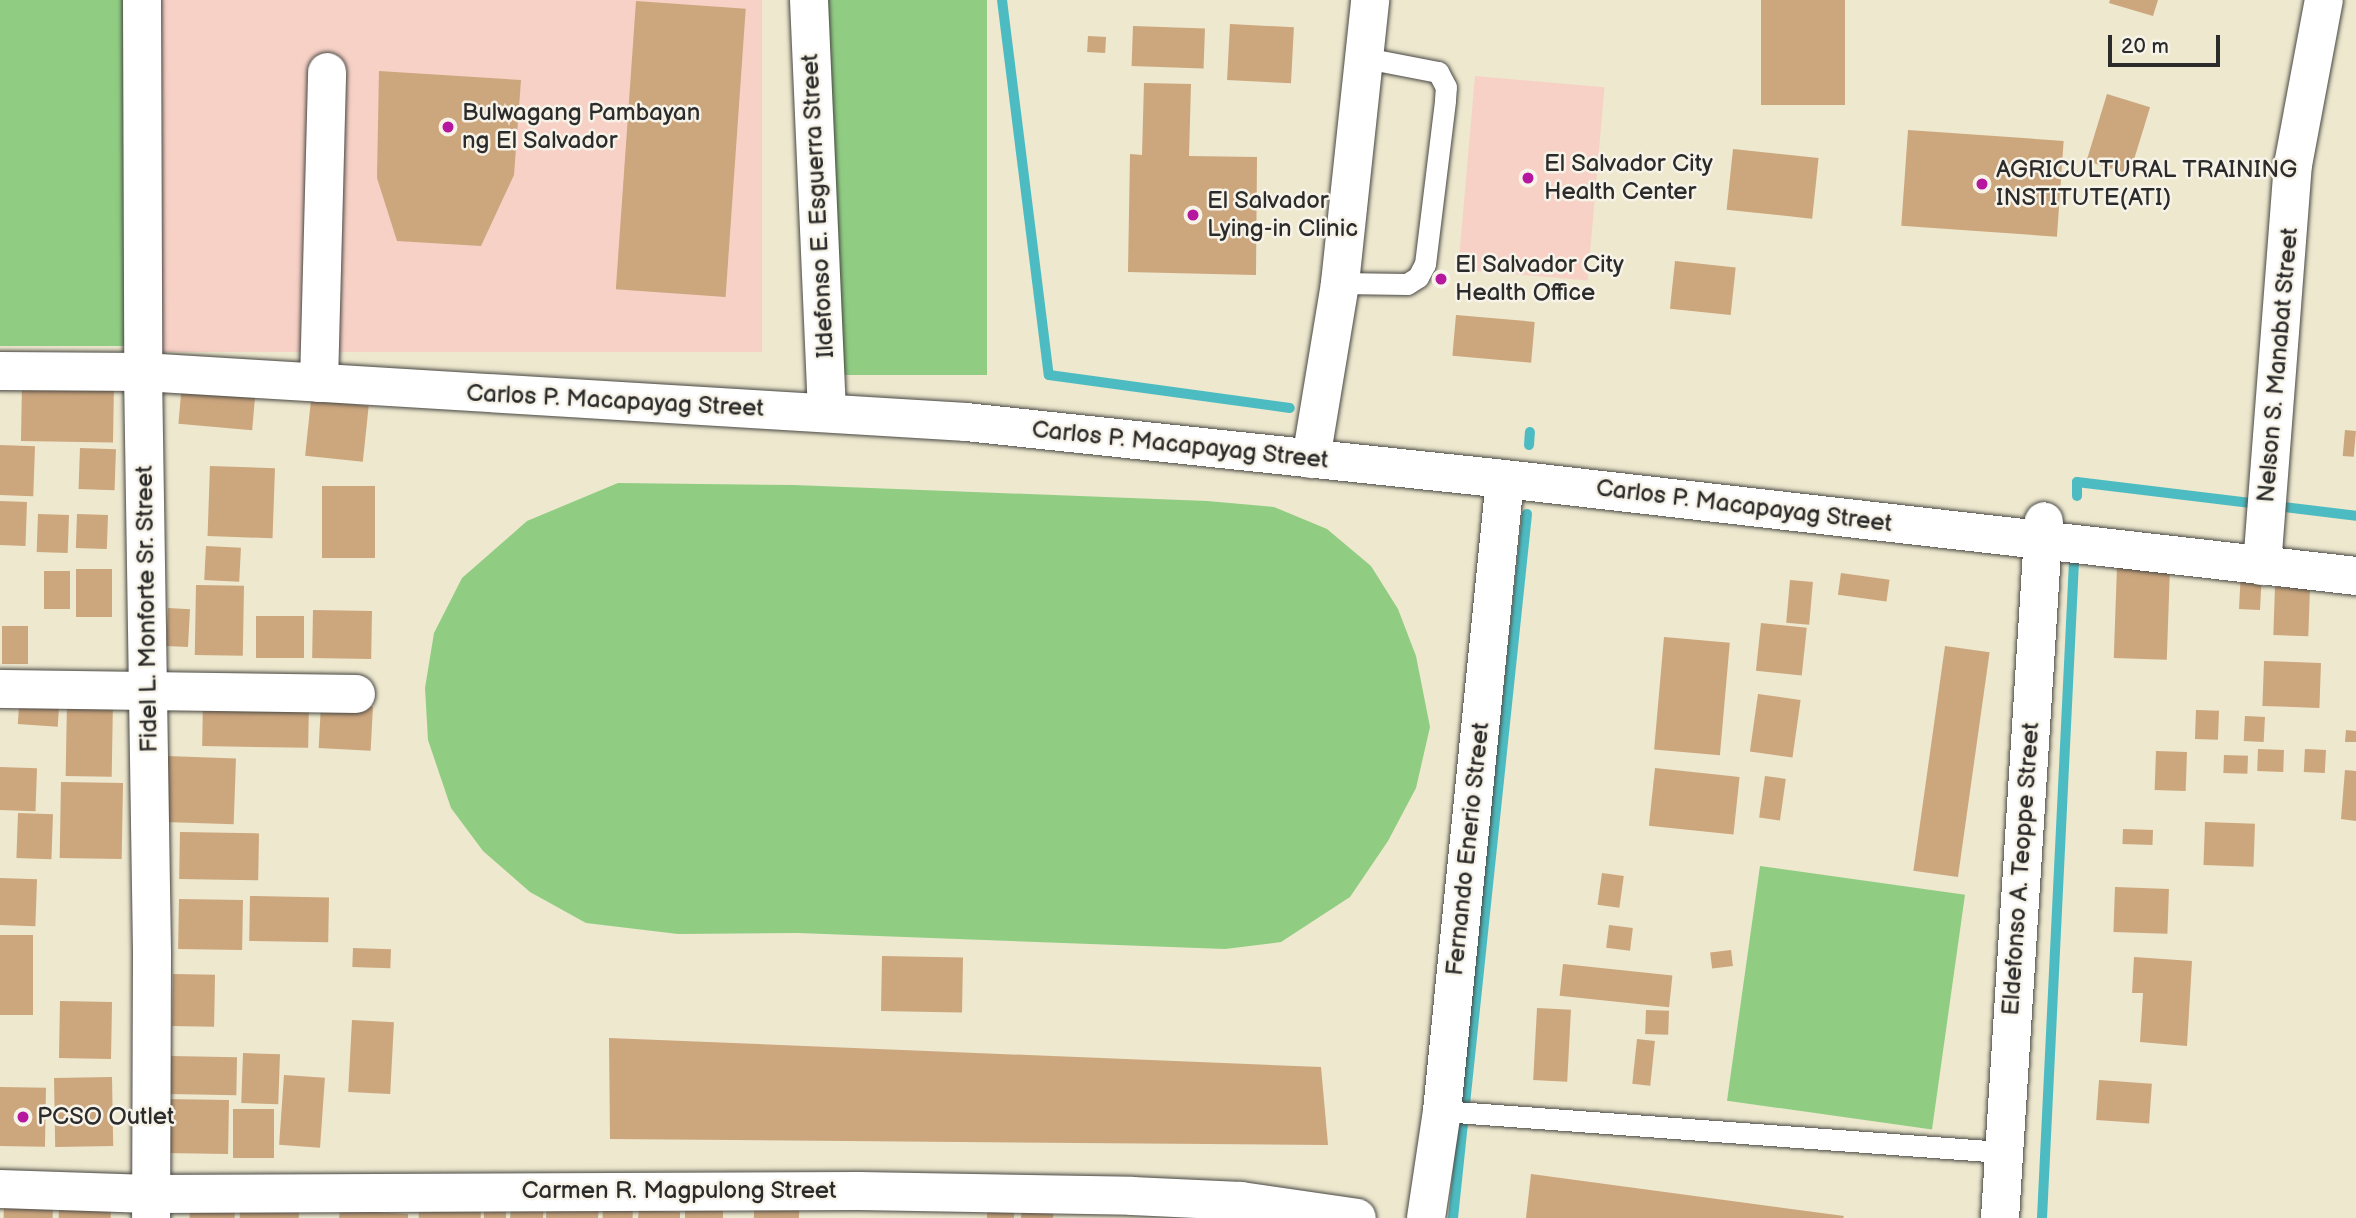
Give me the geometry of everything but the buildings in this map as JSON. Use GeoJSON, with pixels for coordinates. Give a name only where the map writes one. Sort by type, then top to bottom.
{"type":"FeatureCollection","features":[{"type":"Feature","properties":{"kind":"street","name":"Fidel L. Monforte Sr. Street"},"geometry":{"type":"LineString","coordinates":[[142,0],[143,372],[149,691],[150,1206]]}},
{"type":"Feature","properties":{"kind":"street","name":"Ildefonso E. Esguerra Street"},"geometry":{"type":"LineString","coordinates":[[809,0],[827,412]]}},
{"type":"Feature","properties":{"kind":"street"},"geometry":{"type":"LineString","coordinates":[[1311,459],[1340,283],[1370,0]]}},
{"type":"Feature","properties":{"kind":"street","name":"Nelson S. Manabat Street"},"geometry":{"type":"LineString","coordinates":[[2262,566],[2293,165],[2324,0]]}},
{"type":"Feature","properties":{"kind":"street"},"geometry":{"type":"LineString","coordinates":[[319,383],[327,72]]}},
{"type":"Feature","properties":{"kind":"street","name":"Carlos P. Macapayag Street"},"geometry":{"type":"LineString","coordinates":[[0,371],[143,372],[966,422],[1505,479],[2044,531],[2262,566],[2356,576]]}},
{"type":"Feature","properties":{"kind":"street","name":"Fernando Enerio Street"},"geometry":{"type":"LineString","coordinates":[[1426,1218],[1448,1111],[1505,479]]}},
{"type":"Feature","properties":{"kind":"street","name":"Eldefonso A. Teoppe Street"},"geometry":{"type":"LineString","coordinates":[[2000,1218],[2044,531]]}},
{"type":"Feature","properties":{"kind":"street"},"geometry":{"type":"LineString","coordinates":[[0,689],[356,694]]}},
{"type":"Feature","properties":{"kind":"street","name":"Carmen R. Magpulong Street"},"geometry":{"type":"LineString","coordinates":[[0,1189],[150,1206],[329,1205],[859,1191],[1357,1218]]}},
{"type":"Feature","properties":{"kind":"lane"},"geometry":{"type":"LineString","coordinates":[[1340,283],[1407,285],[1419,277],[1425,264],[1445,100],[1446,86],[1438,72],[1365,58]]}},
{"type":"Feature","properties":{"kind":"lane"},"geometry":{"type":"LineString","coordinates":[[1448,1111],[2003,1152]]}},
{"type":"Feature","properties":{"kind":"shaded area"},"geometry":{"type":"Polygon","coordinates":[[[157,0],[762,0],[762,352],[157,352],[157,0]]]}},
{"type":"Feature","properties":{"kind":"shaded area","name":"El Salvador City Health Center"},"geometry":{"type":"Polygon","coordinates":[[[1475,76],[1605,87],[1588,281],[1458,269],[1475,76]]]}},
{"type":"Feature","properties":{"kind":"green space"},"geometry":{"type":"Polygon","coordinates":[[[0,0],[128,0],[128,346],[0,346],[0,0]]]}},
{"type":"Feature","properties":{"kind":"green space"},"geometry":{"type":"Polygon","coordinates":[[[823,0],[987,0],[987,375],[823,375],[823,0]]]}},
{"type":"Feature","properties":{"kind":"green space"},"geometry":{"type":"Polygon","coordinates":[[[618,483],[794,485],[1207,501],[1274,507],[1327,529],[1371,566],[1398,609],[1416,656],[1430,727],[1416,788],[1388,841],[1350,897],[1281,942],[1225,949],[798,933],[678,934],[586,923],[530,892],[483,851],[451,808],[428,740],[425,688],[434,633],[462,578],[527,521],[618,483]]]}},
{"type":"Feature","properties":{"kind":"green space"},"geometry":{"type":"Polygon","coordinates":[[[1760,866],[1965,895],[1932,1130],[1727,1101],[1760,866]]]}},
{"type":"Feature","properties":{"kind":"waterway"},"geometry":{"type":"LineString","coordinates":[[1002,0],[1049,375],[1290,408]]}},
{"type":"Feature","properties":{"kind":"waterway"},"geometry":{"type":"LineString","coordinates":[[1529,445],[1530,432]]}},
{"type":"Feature","properties":{"kind":"waterway"},"geometry":{"type":"LineString","coordinates":[[2077,496],[2077,482],[2356,516]]}},
{"type":"Feature","properties":{"kind":"waterway"},"geometry":{"type":"LineString","coordinates":[[1453,1218],[1527,514]]}},
{"type":"Feature","properties":{"kind":"waterway"},"geometry":{"type":"LineString","coordinates":[[2042,1218],[2074,562]]}},
{"type":"Feature","properties":{"kind":"place","name":"Bulwagang Pambayan ng El Salvador"},"geometry":{"type":"Point","coordinates":[448,127]}},
{"type":"Feature","properties":{"kind":"place","name":"El Salvador City Health Center"},"geometry":{"type":"Point","coordinates":[1528,178]}},
{"type":"Feature","properties":{"kind":"place","name":"AGRICULTURAL TRAINING INSTITUTE(ATI)"},"geometry":{"type":"Point","coordinates":[1982,184]}},
{"type":"Feature","properties":{"kind":"place","name":"El Salvador Lying-in Clinic"},"geometry":{"type":"Point","coordinates":[1193,215]}},
{"type":"Feature","properties":{"kind":"place","name":"El Salvador City Health Office"},"geometry":{"type":"Point","coordinates":[1441,279]}},
{"type":"Feature","properties":{"kind":"place","name":"PCSO Outlet"},"geometry":{"type":"Point","coordinates":[23,1117]}}]}
